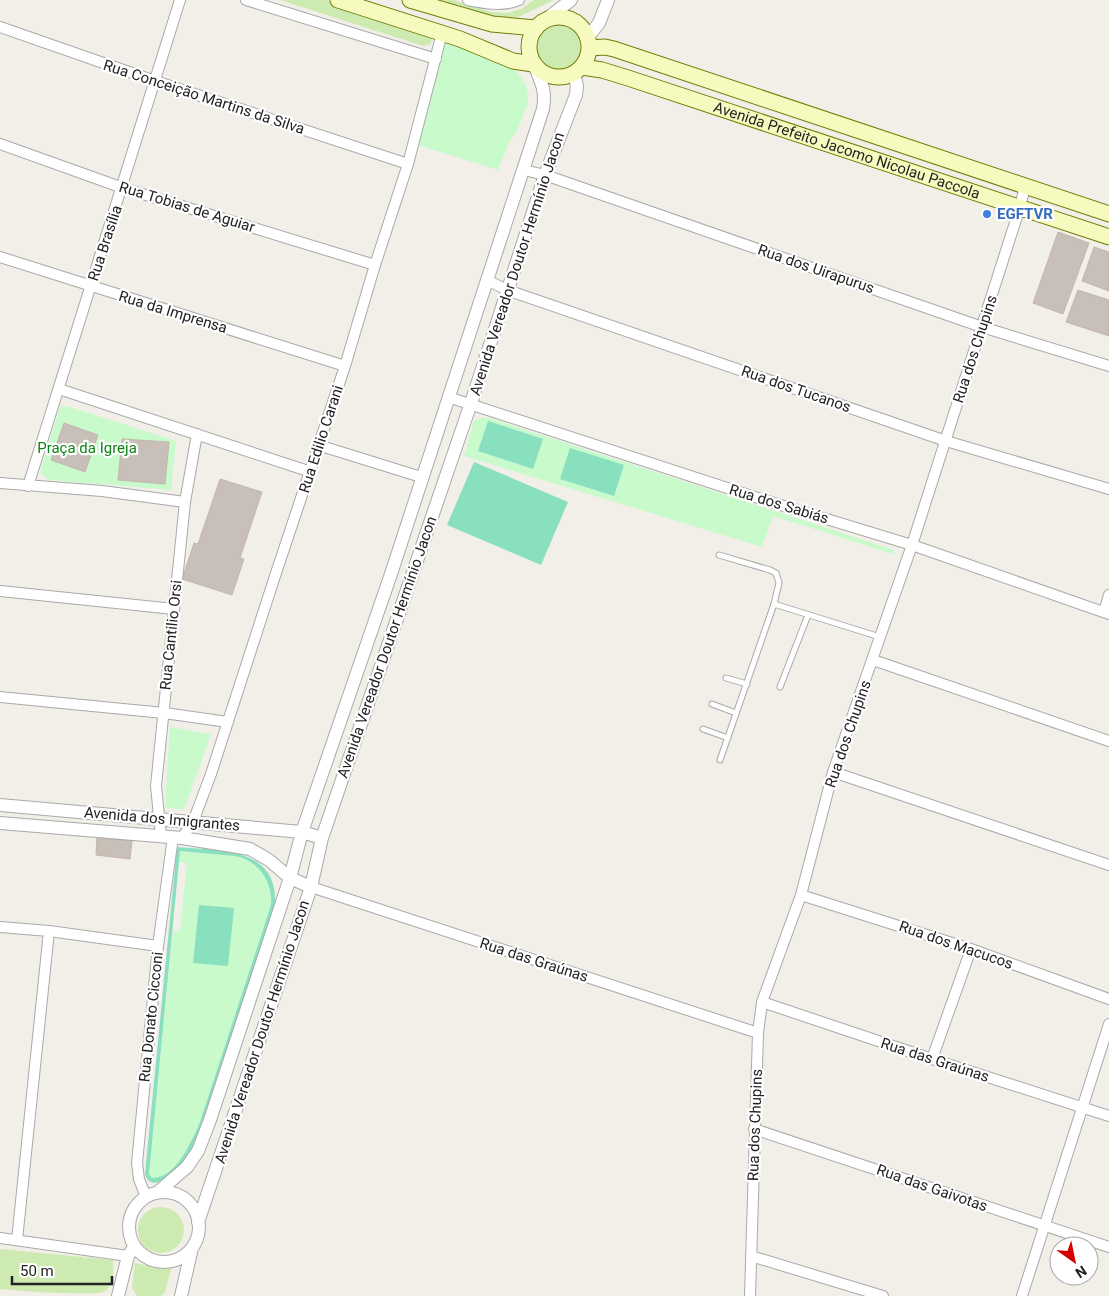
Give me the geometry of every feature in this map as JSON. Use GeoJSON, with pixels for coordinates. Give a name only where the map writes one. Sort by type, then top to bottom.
{"type":"FeatureCollection","features":[{"type":"Feature","properties":{"kind":"main road"},"geometry":{"type":"LineString","coordinates":[[338,0],[442,33],[513,61],[534,65]]}},
{"type":"Feature","properties":{"kind":"main road"},"geometry":{"type":"LineString","coordinates":[[410,0],[492,24],[540,24],[557,17],[570,18],[581,26],[589,42],[588,58],[578,71],[564,78],[553,78],[543,74],[534,65],[529,55],[528,45],[531,36],[540,24]]}},
{"type":"Feature","properties":{"kind":"main road","name":"Avenida Prefeito Jacomo Nicolau Paccola"},"geometry":{"type":"LineString","coordinates":[[589,42],[1109,214]]}},
{"type":"Feature","properties":{"kind":"main road","name":"Avenida Prefeito Jacomo Nicolau Paccola"},"geometry":{"type":"LineString","coordinates":[[578,71],[602,70],[628,78],[1109,237]]}},
{"type":"Feature","properties":{"kind":"street","name":"Rua Brasília"},"geometry":{"type":"LineString","coordinates":[[28,486],[123,188],[180,0]]}},
{"type":"Feature","properties":{"kind":"street"},"geometry":{"type":"LineString","coordinates":[[246,0],[436,59]]}},
{"type":"Feature","properties":{"kind":"street"},"geometry":{"type":"LineString","coordinates":[[468,0],[486,4],[519,0]]}},
{"type":"Feature","properties":{"kind":"street"},"geometry":{"type":"LineString","coordinates":[[540,24],[571,0]]}},
{"type":"Feature","properties":{"kind":"street"},"geometry":{"type":"LineString","coordinates":[[589,42],[608,0]]}},
{"type":"Feature","properties":{"kind":"street","name":"Rua Conceição Martins da Silva"},"geometry":{"type":"LineString","coordinates":[[0,28],[408,164]]}},
{"type":"Feature","properties":{"kind":"street","name":"Rua Edilio Carani"},"geometry":{"type":"LineString","coordinates":[[172,837],[193,822],[228,722],[272,584],[311,472],[408,164],[442,33]]}},
{"type":"Feature","properties":{"kind":"street","name":"Avenida Vereador Doutor Hermínio Jacon"},"geometry":{"type":"LineString","coordinates":[[158,1192],[187,1167],[198,1151],[210,1120],[290,878],[302,832],[391,574],[543,109],[544,88],[534,65]]}},
{"type":"Feature","properties":{"kind":"street","name":"Avenida Vereador Doutor Hermínio Jacon"},"geometry":{"type":"LineString","coordinates":[[198,1222],[311,887],[322,838],[471,403],[545,175],[576,95],[578,71]]}},
{"type":"Feature","properties":{"kind":"street","name":"Rua Tobias de Aguiar"},"geometry":{"type":"LineString","coordinates":[[0,144],[123,188],[375,265]]}},
{"type":"Feature","properties":{"kind":"street","name":"Rua dos Uirapurus"},"geometry":{"type":"LineString","coordinates":[[524,170],[545,175],[982,327],[1109,366]]}},
{"type":"Feature","properties":{"kind":"street","name":"Rua dos Chupins"},"geometry":{"type":"LineString","coordinates":[[750,1296],[754,1129],[758,1033],[762,1002],[801,894],[833,772],[912,545],[1020,208],[1025,186]]}},
{"type":"Feature","properties":{"kind":"street","name":"Rua da Imprensa"},"geometry":{"type":"LineString","coordinates":[[0,257],[345,366]]}},
{"type":"Feature","properties":{"kind":"street","name":"Rua dos Tucanos"},"geometry":{"type":"LineString","coordinates":[[486,280],[507,290],[946,440],[1109,489]]}},
{"type":"Feature","properties":{"kind":"street"},"geometry":{"type":"LineString","coordinates":[[59,388],[122,411],[311,472]]}},
{"type":"Feature","properties":{"kind":"street","name":"Rua dos Sabiás"},"geometry":{"type":"LineString","coordinates":[[448,397],[764,500],[912,545],[1106,613]]}},
{"type":"Feature","properties":{"kind":"street","name":"Rua Cantilio Orsi"},"geometry":{"type":"LineString","coordinates":[[172,837],[158,818],[156,786],[185,502],[197,434]]}},
{"type":"Feature","properties":{"kind":"street"},"geometry":{"type":"LineString","coordinates":[[318,445],[421,478]]}},
{"type":"Feature","properties":{"kind":"street"},"geometry":{"type":"LineString","coordinates":[[0,483],[102,491],[185,502]]}},
{"type":"Feature","properties":{"kind":"street"},"geometry":{"type":"LineString","coordinates":[[0,591],[174,609]]}},
{"type":"Feature","properties":{"kind":"street"},"geometry":{"type":"LineString","coordinates":[[1106,613],[1109,595]]}},
{"type":"Feature","properties":{"kind":"street"},"geometry":{"type":"LineString","coordinates":[[873,660],[1109,741]]}},
{"type":"Feature","properties":{"kind":"street"},"geometry":{"type":"LineString","coordinates":[[0,697],[164,713],[228,722]]}},
{"type":"Feature","properties":{"kind":"street"},"geometry":{"type":"LineString","coordinates":[[833,772],[1109,865]]}},
{"type":"Feature","properties":{"kind":"street","name":"Avenida dos Imigrantes"},"geometry":{"type":"LineString","coordinates":[[0,805],[302,832],[322,838]]}},
{"type":"Feature","properties":{"kind":"street","name":"Avenida dos Imigrantes"},"geometry":{"type":"LineString","coordinates":[[0,823],[172,837],[250,849],[269,860],[290,878],[311,887]]}},
{"type":"Feature","properties":{"kind":"street","name":"Rua Donato Cicconi"},"geometry":{"type":"LineString","coordinates":[[146,1197],[139,1179],[137,1163],[158,946],[172,837]]}},
{"type":"Feature","properties":{"kind":"street","name":"Rua das Graúnas"},"geometry":{"type":"LineString","coordinates":[[311,887],[758,1033]]}},
{"type":"Feature","properties":{"kind":"street","name":"Rua dos Macucos"},"geometry":{"type":"LineString","coordinates":[[801,894],[971,949],[1109,999]]}},
{"type":"Feature","properties":{"kind":"street"},"geometry":{"type":"LineString","coordinates":[[0,927],[49,931],[158,946]]}},
{"type":"Feature","properties":{"kind":"street"},"geometry":{"type":"LineString","coordinates":[[18,1240],[49,931]]}},
{"type":"Feature","properties":{"kind":"street"},"geometry":{"type":"LineString","coordinates":[[932,1059],[971,949]]}},
{"type":"Feature","properties":{"kind":"street","name":"Rua das Graúnas"},"geometry":{"type":"LineString","coordinates":[[762,1002],[1109,1116]]}},
{"type":"Feature","properties":{"kind":"street"},"geometry":{"type":"LineString","coordinates":[[1022,1296],[1109,1024]]}},
{"type":"Feature","properties":{"kind":"street","name":"Rua das Gaivotas"},"geometry":{"type":"LineString","coordinates":[[754,1129],[1109,1247]]}},
{"type":"Feature","properties":{"kind":"street"},"geometry":{"type":"LineString","coordinates":[[118,1296],[131,1252],[129,1220],[135,1207],[146,1197],[158,1192],[172,1193],[184,1199],[194,1209],[198,1222],[198,1236],[192,1248],[180,1296]]}},
{"type":"Feature","properties":{"kind":"street"},"geometry":{"type":"LineString","coordinates":[[0,1238],[131,1252],[163,1262],[179,1259],[192,1248]]}},
{"type":"Feature","properties":{"kind":"street"},"geometry":{"type":"LineString","coordinates":[[751,1256],[862,1293],[883,1296]]}},
{"type":"Feature","properties":{"kind":"lane"},"geometry":{"type":"LineString","coordinates":[[719,555],[776,573],[779,582],[774,604],[720,760]]}},
{"type":"Feature","properties":{"kind":"lane"},"geometry":{"type":"LineString","coordinates":[[774,604],[880,638]]}},
{"type":"Feature","properties":{"kind":"lane"},"geometry":{"type":"LineString","coordinates":[[780,687],[808,615]]}},
{"type":"Feature","properties":{"kind":"lane"},"geometry":{"type":"LineString","coordinates":[[726,678],[747,684]]}},
{"type":"Feature","properties":{"kind":"lane"},"geometry":{"type":"LineString","coordinates":[[712,704],[736,713]]}},
{"type":"Feature","properties":{"kind":"lane"},"geometry":{"type":"LineString","coordinates":[[704,729],[728,738]]}},
{"type":"Feature","properties":{"kind":"green space"},"geometry":{"type":"Polygon","coordinates":[[[280,0],[326,0],[428,34],[432,40],[430,44],[423,46],[280,0]]]}},
{"type":"Feature","properties":{"kind":"green space"},"geometry":{"type":"Polygon","coordinates":[[[424,0],[454,0],[491,12],[507,13],[521,9],[534,0],[554,0],[512,20],[502,21],[424,0]]]}},
{"type":"Feature","properties":{"kind":"green space"},"geometry":{"type":"Polygon","coordinates":[[[555,23],[565,23],[577,30],[584,42],[584,52],[577,64],[565,71],[555,71],[547,67],[540,60],[536,52],[536,42],[540,34],[547,27],[555,23]]]}},
{"type":"Feature","properties":{"kind":"green space"},"geometry":{"type":"Polygon","coordinates":[[[444,39],[512,66],[526,85],[527,106],[498,170],[418,145],[444,39]]]}},
{"type":"Feature","properties":{"kind":"green space","name":"Praça da Igreja"},"geometry":{"type":"Polygon","coordinates":[[[67,406],[176,441],[171,490],[50,480],[42,475],[41,468],[60,407],[67,406]]]}},
{"type":"Feature","properties":{"kind":"green space"},"geometry":{"type":"Polygon","coordinates":[[[480,418],[490,418],[894,550],[893,554],[773,516],[762,547],[464,456],[474,421],[480,418]]]}},
{"type":"Feature","properties":{"kind":"green space"},"geometry":{"type":"Polygon","coordinates":[[[488,421],[543,439],[533,469],[478,451],[488,421]]]}},
{"type":"Feature","properties":{"kind":"green space"},"geometry":{"type":"Polygon","coordinates":[[[570,448],[624,465],[614,496],[560,479],[570,448]]]}},
{"type":"Feature","properties":{"kind":"green space"},"geometry":{"type":"Polygon","coordinates":[[[474,462],[568,502],[541,565],[447,525],[474,462]]]}},
{"type":"Feature","properties":{"kind":"green space"},"geometry":{"type":"Polygon","coordinates":[[[170,727],[211,734],[184,810],[165,807],[170,727]]]}},
{"type":"Feature","properties":{"kind":"green space"},"geometry":{"type":"Polygon","coordinates":[[[177,847],[211,849],[243,856],[257,862],[267,872],[274,886],[275,906],[204,1124],[195,1146],[182,1164],[161,1181],[155,1183],[149,1181],[145,1174],[177,847]],[[180,851],[149,1174],[152,1178],[161,1177],[176,1165],[188,1148],[200,1122],[271,905],[268,882],[254,864],[236,856],[180,851]]]}},
{"type":"Feature","properties":{"kind":"green space"},"geometry":{"type":"Polygon","coordinates":[[[180,851],[239,857],[254,864],[268,882],[271,905],[200,1122],[188,1148],[176,1165],[161,1177],[152,1178],[149,1174],[173,931],[180,931],[187,863],[179,862],[180,851]]]}},
{"type":"Feature","properties":{"kind":"green space"},"geometry":{"type":"Polygon","coordinates":[[[199,905],[234,908],[228,966],[193,963],[199,905]]]}},
{"type":"Feature","properties":{"kind":"green space"},"geometry":{"type":"Polygon","coordinates":[[[161,1207],[174,1211],[180,1217],[184,1230],[180,1243],[174,1249],[161,1253],[148,1249],[142,1243],[138,1230],[142,1217],[148,1211],[161,1207]]]}},
{"type":"Feature","properties":{"kind":"green space"},"geometry":{"type":"Polygon","coordinates":[[[0,1249],[113,1260],[112,1282],[104,1292],[85,1294],[0,1289],[0,1249]]]}},
{"type":"Feature","properties":{"kind":"green space"},"geometry":{"type":"Polygon","coordinates":[[[135,1263],[154,1267],[172,1265],[165,1292],[161,1296],[137,1296],[132,1288],[135,1263]]]}},
{"type":"Feature","properties":{"kind":"building"},"geometry":{"type":"Polygon","coordinates":[[[1058,232],[1089,243],[1063,314],[1033,303],[1058,232]]]}},
{"type":"Feature","properties":{"kind":"building"},"geometry":{"type":"Polygon","coordinates":[[[1094,247],[1109,252],[1109,291],[1082,281],[1094,247]]]}},
{"type":"Feature","properties":{"kind":"building"},"geometry":{"type":"Polygon","coordinates":[[[1078,290],[1109,300],[1109,336],[1066,322],[1078,290]]]}},
{"type":"Feature","properties":{"kind":"building"},"geometry":{"type":"Polygon","coordinates":[[[64,423],[98,435],[85,472],[51,460],[64,423]]]}},
{"type":"Feature","properties":{"kind":"building"},"geometry":{"type":"Polygon","coordinates":[[[122,439],[169,442],[165,484],[118,480],[122,439]]]}},
{"type":"Feature","properties":{"kind":"building"},"geometry":{"type":"Polygon","coordinates":[[[220,479],[262,492],[240,558],[244,559],[232,595],[182,579],[194,543],[198,544],[220,479]]]}},
{"type":"Feature","properties":{"kind":"building"},"geometry":{"type":"Polygon","coordinates":[[[97,837],[132,841],[130,859],[96,855],[97,837]]]}},
{"type":"Feature","properties":{"kind":"place","name":"EGFTVR"},"geometry":{"type":"Point","coordinates":[987,214]}}]}
